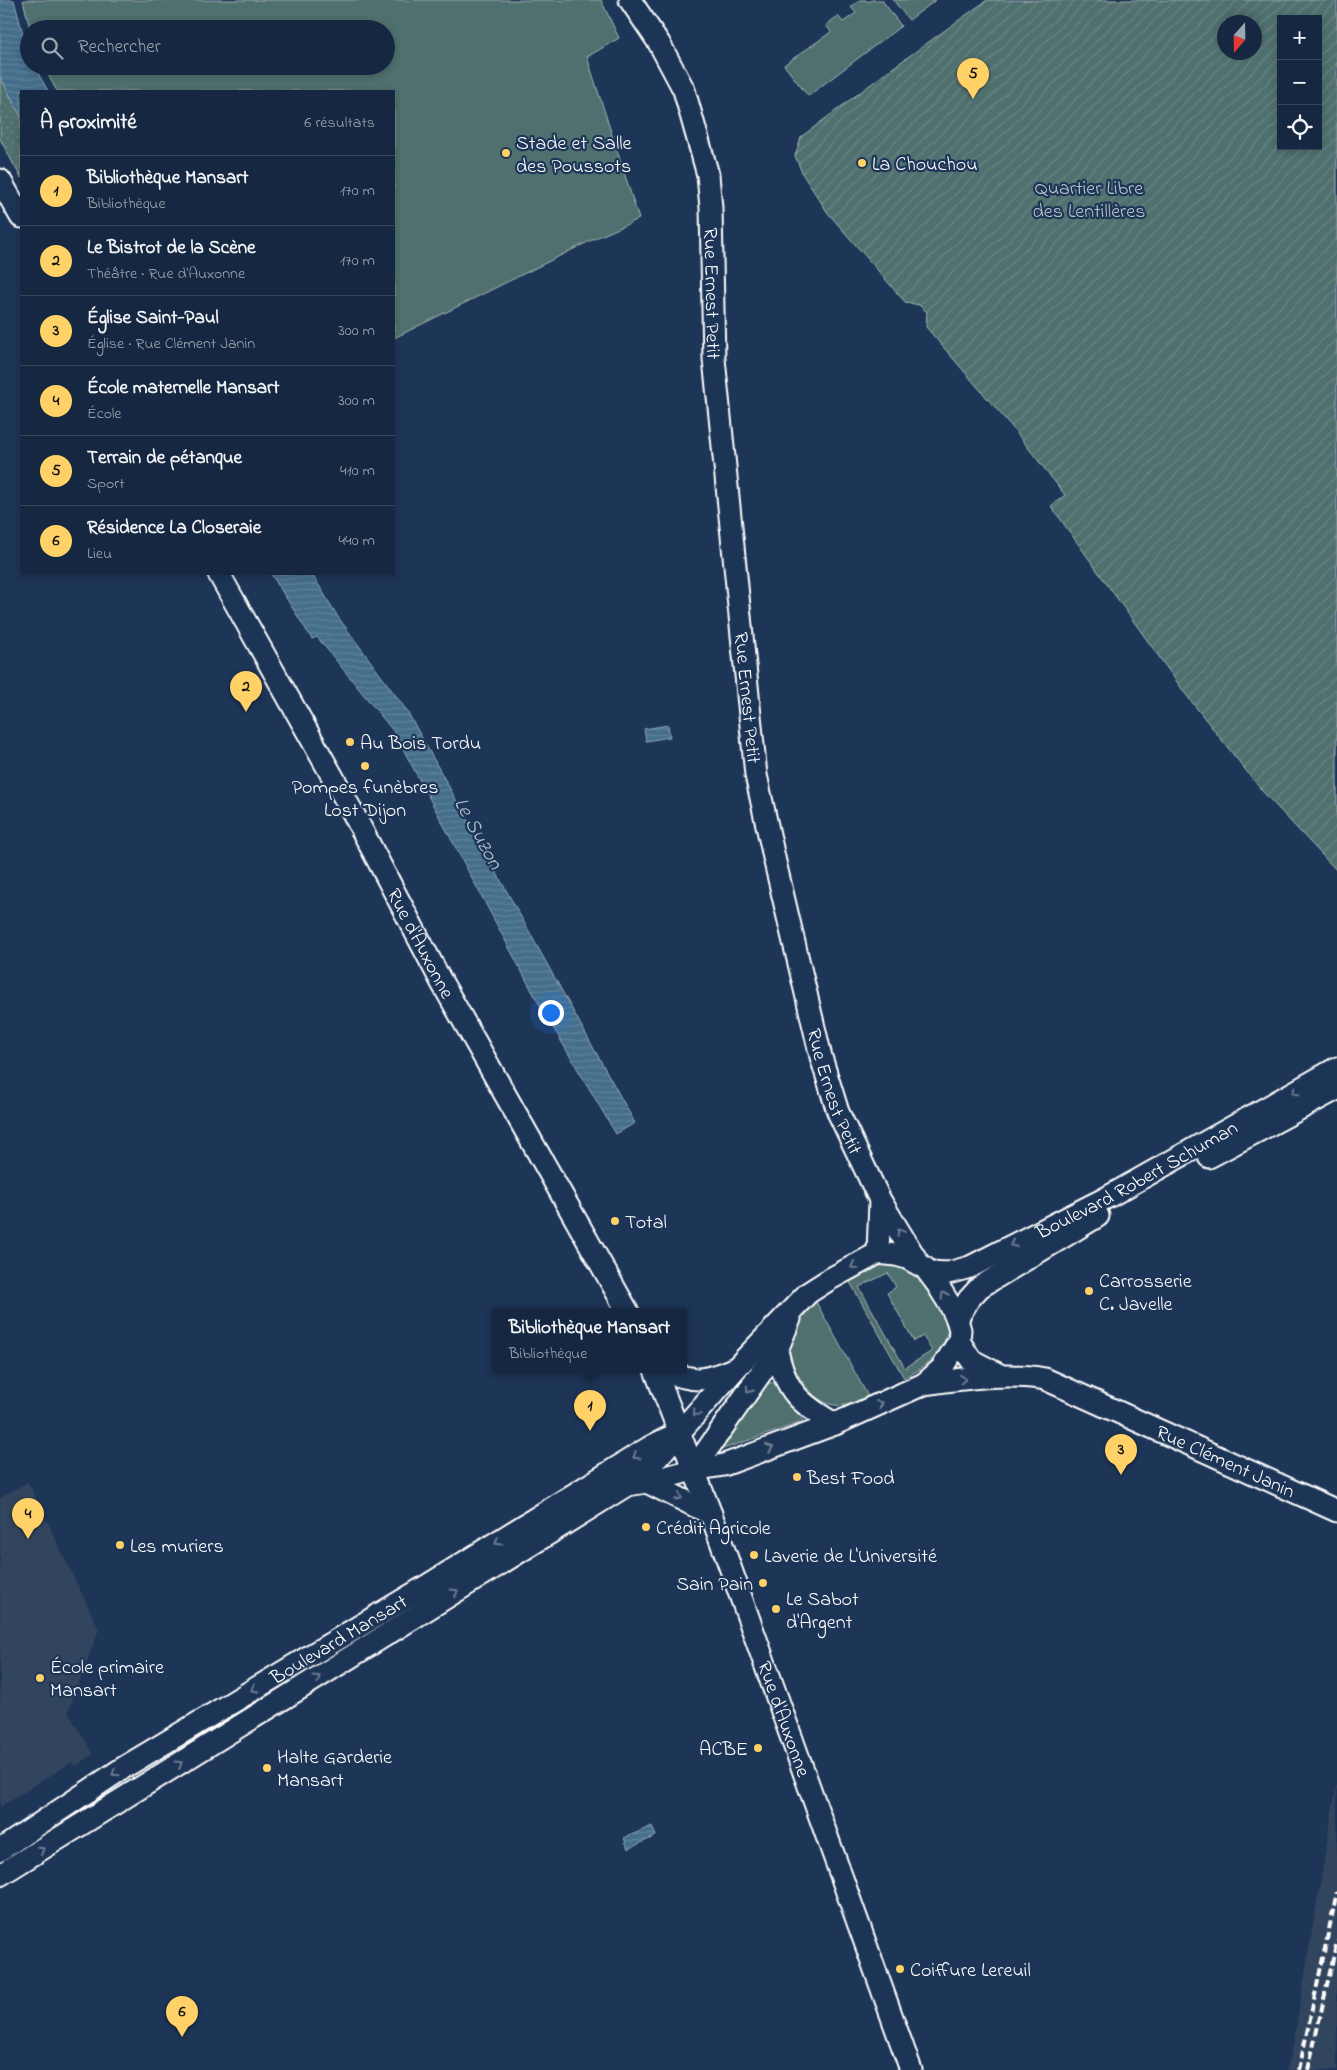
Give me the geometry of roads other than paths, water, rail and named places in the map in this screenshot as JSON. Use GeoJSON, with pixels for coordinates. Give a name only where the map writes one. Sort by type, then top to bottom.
{"type":"FeatureCollection","features":[{"type":"Feature","properties":{"kind":"main road","name":"Rue Ernest Petit"},"geometry":{"type":"LineString","coordinates":[[630,0],[659,43],[684,90],[708,175],[711,208],[714,359],[756,775],[821,1057],[838,1112],[880,1200],[924,1268]]}},
{"type":"Feature","properties":{"kind":"main road"},"geometry":{"type":"LineString","coordinates":[[0,180],[20,215]]}},
{"type":"Feature","properties":{"kind":"main road","name":"Rue d'Auxonne"},"geometry":{"type":"LineString","coordinates":[[220,575],[353,813],[441,981],[626,1308]]}},
{"type":"Feature","properties":{"kind":"main road","name":"Boulevard Robert Schuman"},"geometry":{"type":"LineString","coordinates":[[924,1268],[948,1272],[970,1266],[1108,1197],[1337,1068]]}},
{"type":"Feature","properties":{"kind":"main road","name":"Boulevard Robert Schuman"},"geometry":{"type":"LineString","coordinates":[[957,1319],[969,1299],[980,1287],[1122,1202],[1337,1089]]}},
{"type":"Feature","properties":{"kind":"main road","name":"Rue Ernest Petit"},"geometry":{"type":"LineString","coordinates":[[878,1253],[880,1200]]}},
{"type":"Feature","properties":{"kind":"main road"},"geometry":{"type":"LineString","coordinates":[[878,1253],[896,1255],[924,1268],[957,1319],[960,1330],[959,1341],[942,1368],[924,1384],[835,1424],[724,1465],[693,1470],[637,1484],[679,1432],[736,1368],[808,1293],[878,1253]]}},
{"type":"Feature","properties":{"kind":"main road"},"geometry":{"type":"LineString","coordinates":[[693,1470],[777,1350],[797,1304]]}},
{"type":"Feature","properties":{"kind":"main road","name":"Rue Clément Janin"},"geometry":{"type":"LineString","coordinates":[[959,1341],[971,1360],[1002,1376]]}},
{"type":"Feature","properties":{"kind":"main road"},"geometry":{"type":"LineString","coordinates":[[777,1350],[784,1377],[790,1388],[810,1409],[835,1424]]}},
{"type":"Feature","properties":{"kind":"main road"},"geometry":{"type":"LineString","coordinates":[[670,1373],[702,1380],[736,1368]]}},
{"type":"Feature","properties":{"kind":"main road","name":"Rue d'Auxonne"},"geometry":{"type":"LineString","coordinates":[[656,1373],[710,1514],[910,2070]]}},
{"type":"Feature","properties":{"kind":"main road","name":"Rue Clément Janin"},"geometry":{"type":"LineString","coordinates":[[924,1384],[1002,1376],[1030,1376],[1045,1379],[1337,1511]]}},
{"type":"Feature","properties":{"kind":"main road","name":"Boulevard Mansart"},"geometry":{"type":"LineString","coordinates":[[0,1850],[123,1768],[428,1585],[650,1447],[679,1432]]}},
{"type":"Feature","properties":{"kind":"main road"},"geometry":{"type":"LineString","coordinates":[[637,1484],[710,1514]]}},
{"type":"Feature","properties":{"kind":"main road","name":"Boulevard Mansart"},"geometry":{"type":"LineString","coordinates":[[0,1875],[637,1484]]}},
{"type":"Feature","properties":{"kind":"railway"},"geometry":{"type":"LineString","coordinates":[[1299,2070],[1337,1892]]}},
{"type":"Feature","properties":{"kind":"railway"},"geometry":{"type":"LineString","coordinates":[[1308,2070],[1337,1941]]}},
{"type":"Feature","properties":{"kind":"place","name":"Terrain de pétanque"},"geometry":{"type":"Point","coordinates":[973,99]}},
{"type":"Feature","properties":{"kind":"place","name":"Stade et Salle des Poussots"},"geometry":{"type":"Point","coordinates":[506,153]}},
{"type":"Feature","properties":{"kind":"place","name":"La Chouchou"},"geometry":{"type":"Point","coordinates":[862,163]}},
{"type":"Feature","properties":{"kind":"place","name":"Le Bistrot de la Scène"},"geometry":{"type":"Point","coordinates":[246,712]}},
{"type":"Feature","properties":{"kind":"place","name":"Au Bois Tordu"},"geometry":{"type":"Point","coordinates":[350,742]}},
{"type":"Feature","properties":{"kind":"place","name":"Pompes funèbres Lost Dijon"},"geometry":{"type":"Point","coordinates":[365,766]}},
{"type":"Feature","properties":{"kind":"place","name":"Total"},"geometry":{"type":"Point","coordinates":[615,1221]}},
{"type":"Feature","properties":{"kind":"place","name":"Carrosserie C. Javelle"},"geometry":{"type":"Point","coordinates":[1089,1291]}},
{"type":"Feature","properties":{"kind":"place","name":"Bibliothèque Mansart"},"geometry":{"type":"Point","coordinates":[590,1431]}},
{"type":"Feature","properties":{"kind":"place","name":"Église Saint-Paul"},"geometry":{"type":"Point","coordinates":[1121,1475]}},
{"type":"Feature","properties":{"kind":"place","name":"Best Food"},"geometry":{"type":"Point","coordinates":[797,1477]}},
{"type":"Feature","properties":{"kind":"place","name":"Crédit Agricole"},"geometry":{"type":"Point","coordinates":[646,1527]}},
{"type":"Feature","properties":{"kind":"place","name":"École maternelle Mansart"},"geometry":{"type":"Point","coordinates":[28,1539]}},
{"type":"Feature","properties":{"kind":"place","name":"Les muriers"},"geometry":{"type":"Point","coordinates":[120,1545]}},
{"type":"Feature","properties":{"kind":"place","name":"Laverie de L'Université"},"geometry":{"type":"Point","coordinates":[754,1555]}},
{"type":"Feature","properties":{"kind":"place","name":"Sain Pain"},"geometry":{"type":"Point","coordinates":[763,1583]}},
{"type":"Feature","properties":{"kind":"place","name":"Le Sabot d'Argent"},"geometry":{"type":"Point","coordinates":[776,1609]}},
{"type":"Feature","properties":{"kind":"place","name":"École primaire Mansart"},"geometry":{"type":"Point","coordinates":[40,1678]}},
{"type":"Feature","properties":{"kind":"place","name":"ACBE"},"geometry":{"type":"Point","coordinates":[758,1748]}},
{"type":"Feature","properties":{"kind":"place","name":"Halte Garderie Mansart"},"geometry":{"type":"Point","coordinates":[267,1768]}},
{"type":"Feature","properties":{"kind":"place","name":"Coiffure Lereuil"},"geometry":{"type":"Point","coordinates":[900,1969]}},
{"type":"Feature","properties":{"kind":"place","name":"Résidence La Closeraie"},"geometry":{"type":"Point","coordinates":[182,2037]}},
{"type":"Feature","properties":{"kind":"park label","name":"Quartier Libre des Lentillères"},"geometry":{"type":"Point","coordinates":[1089,198]}},
{"type":"Feature","properties":{"kind":"water label","name":"Le Suzon"},"geometry":{"type":"Point","coordinates":[479,833]}}]}
